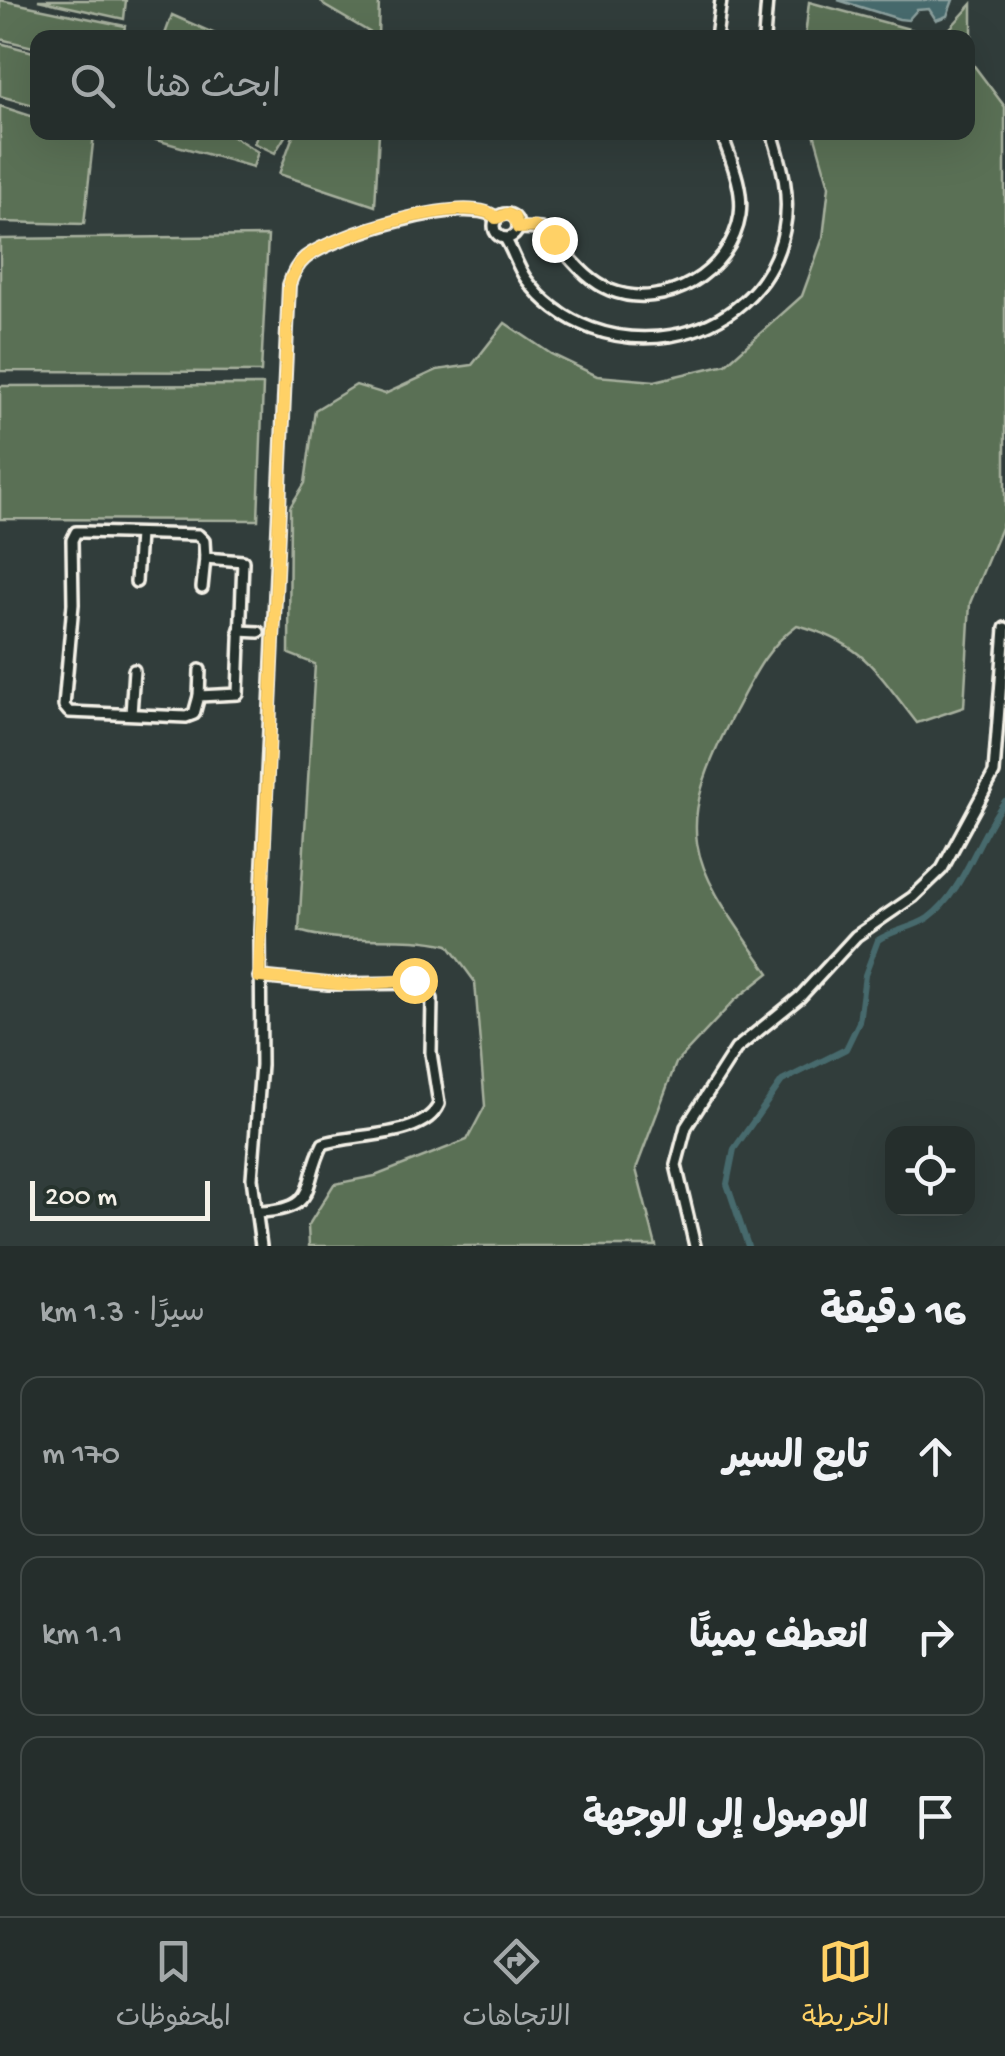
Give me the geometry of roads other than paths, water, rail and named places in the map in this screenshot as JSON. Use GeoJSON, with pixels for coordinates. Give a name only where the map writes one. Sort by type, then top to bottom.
{"type":"FeatureCollection","features":[{"type":"Feature","properties":{"kind":"street"},"geometry":{"type":"LineString","coordinates":[[717,30],[721,0]]}},
{"type":"Feature","properties":{"kind":"street"},"geometry":{"type":"LineString","coordinates":[[765,30],[767,0]]}},
{"type":"Feature","properties":{"kind":"street"},"geometry":{"type":"LineString","coordinates":[[505,238],[518,228],[541,230],[597,284],[620,293],[658,295],[696,280],[718,263],[740,213],[737,182],[724,140]]}},
{"type":"Feature","properties":{"kind":"street"},"geometry":{"type":"LineString","coordinates":[[496,218],[494,229],[505,238],[532,286],[601,334],[657,340],[718,321],[750,295],[780,246],[787,188],[774,140]]}},
{"type":"Feature","properties":{"kind":"street"},"geometry":{"type":"LineString","coordinates":[[261,1246],[252,1178],[260,1065],[259,977],[289,285],[304,259],[339,240],[464,208],[491,212],[496,218]]}},
{"type":"Feature","properties":{"kind":"street"},"geometry":{"type":"LineString","coordinates":[[496,218],[511,215],[518,228]]}},
{"type":"Feature","properties":{"kind":"street"},"geometry":{"type":"LineString","coordinates":[[200,670],[194,714],[186,718],[69,712],[64,706],[70,658],[72,536],[76,532],[198,535],[204,541],[202,588]]}},
{"type":"Feature","properties":{"kind":"street"},"geometry":{"type":"LineString","coordinates":[[136,582],[139,534]]}},
{"type":"Feature","properties":{"kind":"street"},"geometry":{"type":"LineString","coordinates":[[199,696],[238,694],[245,564],[240,560],[205,558]]}},
{"type":"Feature","properties":{"kind":"street"},"geometry":{"type":"LineString","coordinates":[[695,1246],[676,1165],[686,1127],[736,1049],[800,997],[856,936],[914,897],[942,869],[994,774],[1005,628]]}},
{"type":"Feature","properties":{"kind":"street"},"geometry":{"type":"LineString","coordinates":[[239,632],[259,632]]}},
{"type":"Feature","properties":{"kind":"street"},"geometry":{"type":"LineString","coordinates":[[131,714],[134,670]]}},
{"type":"Feature","properties":{"kind":"street"},"geometry":{"type":"LineString","coordinates":[[259,977],[328,984],[423,983],[432,999],[430,1046],[439,1104],[431,1116],[382,1135],[323,1144],[313,1183],[301,1201],[285,1210],[259,1212]]}},
{"type":"Feature","properties":{"kind":"water"},"geometry":{"type":"Polygon","coordinates":[[[838,0],[953,0],[947,16],[936,20],[929,9],[917,10],[908,20],[838,0]]]}},
{"type":"Feature","properties":{"kind":"waterway"},"geometry":{"type":"LineString","coordinates":[[748,1246],[727,1184],[734,1149],[782,1081],[846,1049],[859,1022],[865,975],[878,940],[928,918],[941,907],[1005,801]]}}]}
